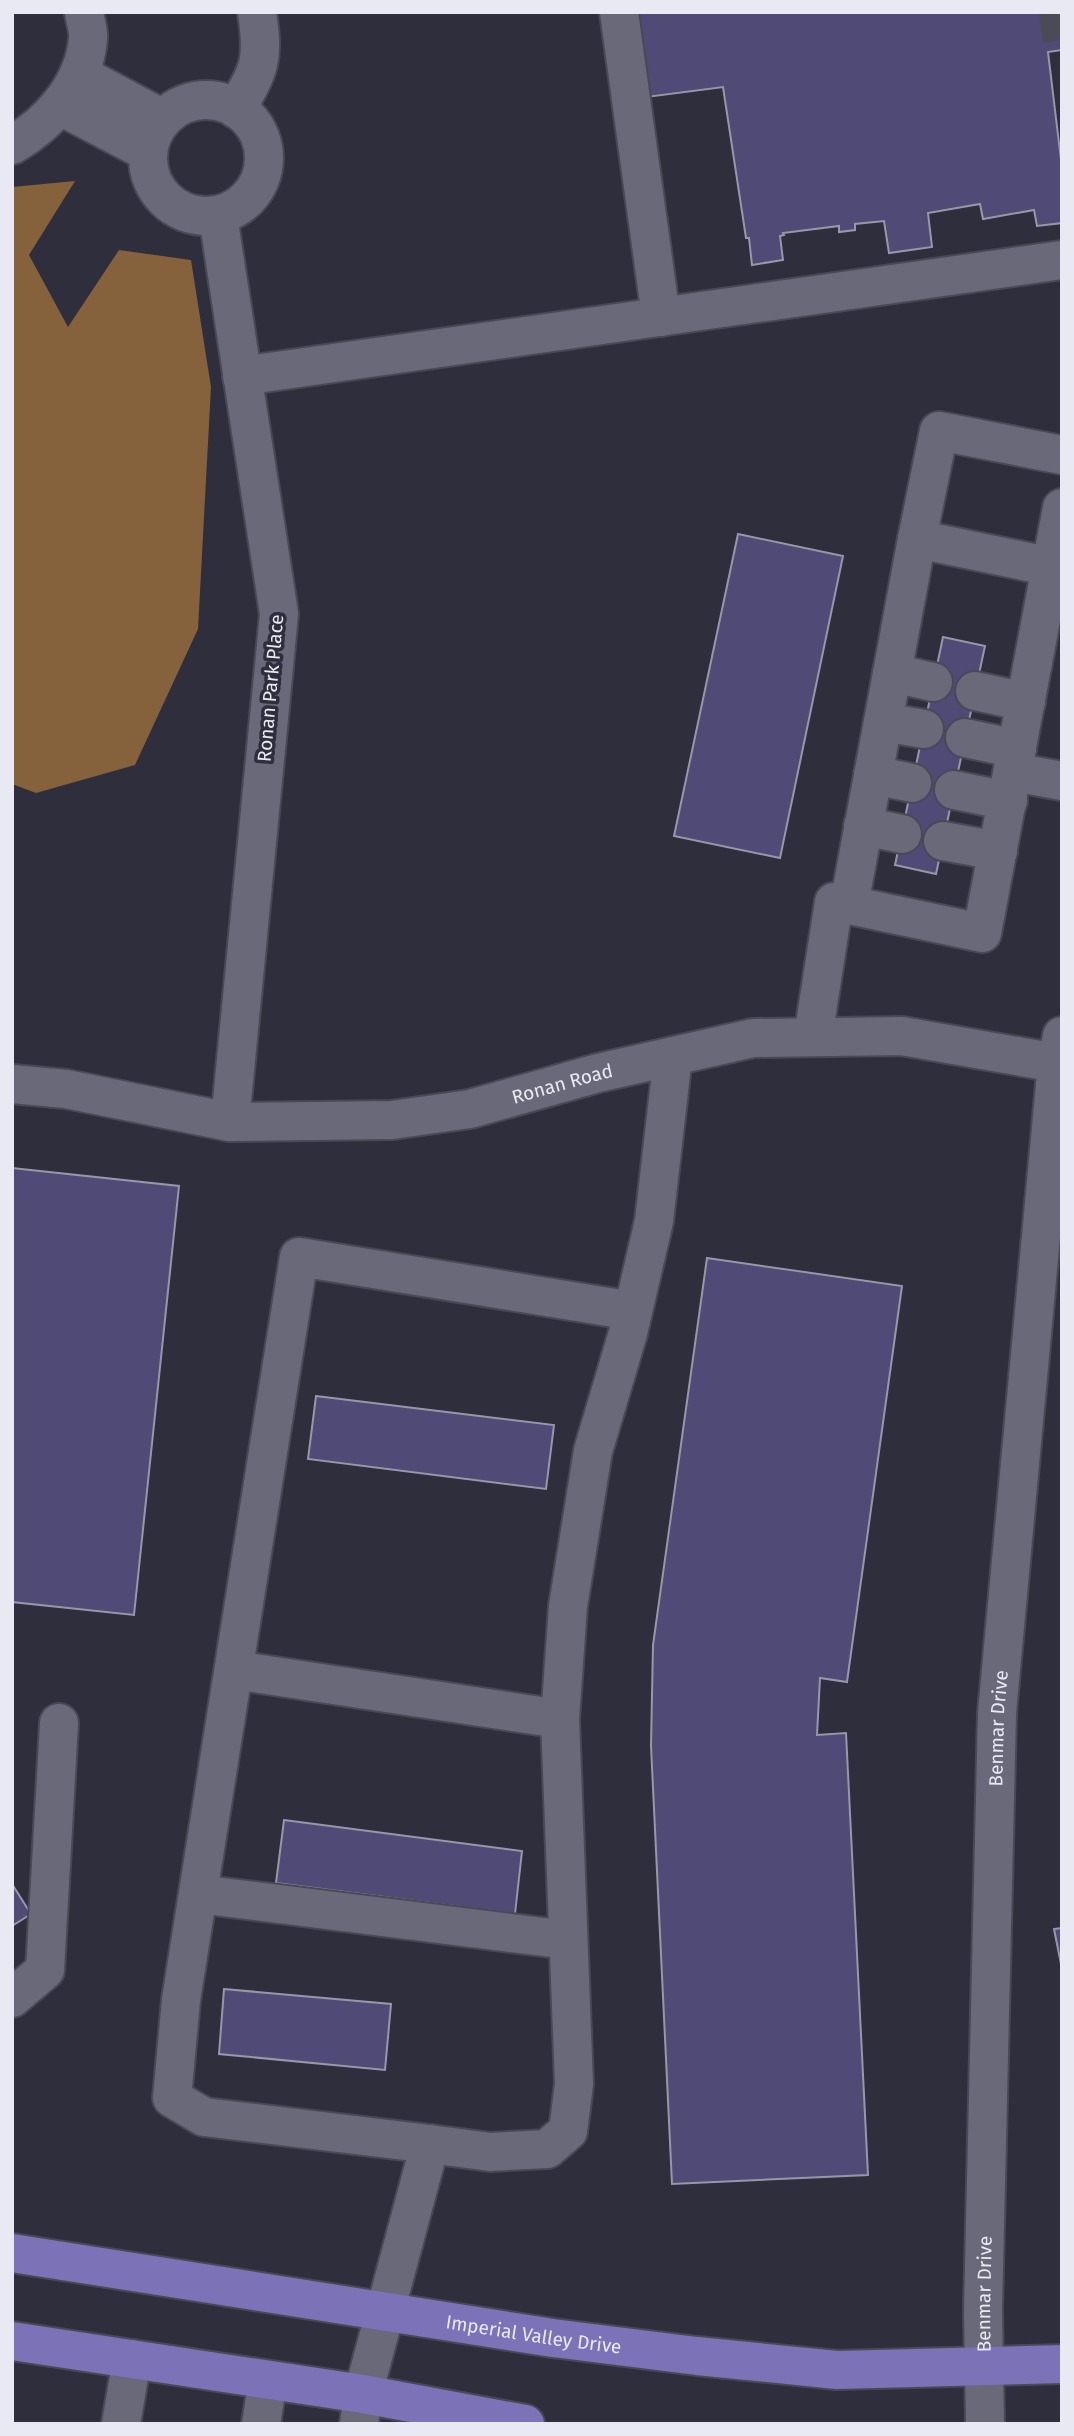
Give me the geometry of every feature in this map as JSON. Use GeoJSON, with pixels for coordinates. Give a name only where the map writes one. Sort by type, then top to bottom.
{"type":"FeatureCollection","features":[{"type":"Feature","properties":{"kind":"main road","name":"Imperial Valley Drive"},"geometry":{"type":"LineString","coordinates":[[12,2253],[385,2312],[697,2356],[837,2370],[1062,2364]]}},
{"type":"Feature","properties":{"kind":"main road"},"geometry":{"type":"LineString","coordinates":[[12,2341],[268,2380],[361,2409],[525,2424]]}},
{"type":"Feature","properties":{"kind":"street"},"geometry":{"type":"LineString","coordinates":[[12,145],[34,132],[70,90],[89,38],[84,12]]}},
{"type":"Feature","properties":{"kind":"street"},"geometry":{"type":"LineString","coordinates":[[236,109],[258,68],[261,42],[257,12]]}},
{"type":"Feature","properties":{"kind":"street"},"geometry":{"type":"LineString","coordinates":[[619,12],[661,317]]}},
{"type":"Feature","properties":{"kind":"street"},"geometry":{"type":"LineString","coordinates":[[70,90],[155,136]]}},
{"type":"Feature","properties":{"kind":"street"},"geometry":{"type":"LineString","coordinates":[[212,100],[236,109],[257,129],[263,146],[264,164],[259,183],[250,198],[235,209],[218,216],[183,212],[167,202],[156,187],[149,170],[155,136],[177,107],[212,100]]}},
{"type":"Feature","properties":{"kind":"street","name":"Ronan Park Place"},"geometry":{"type":"LineString","coordinates":[[218,216],[279,614],[230,1122]]}},
{"type":"Feature","properties":{"kind":"street"},"geometry":{"type":"LineString","coordinates":[[242,376],[1062,260]]}},
{"type":"Feature","properties":{"kind":"street"},"geometry":{"type":"LineString","coordinates":[[849,905],[939,431],[1062,455]]}},
{"type":"Feature","properties":{"kind":"street"},"geometry":{"type":"LineString","coordinates":[[813,1037],[834,902],[982,933],[1026,702],[1056,568],[1062,508]]}},
{"type":"Feature","properties":{"kind":"street"},"geometry":{"type":"LineString","coordinates":[[917,539],[1056,568]]}},
{"type":"Feature","properties":{"kind":"street"},"geometry":{"type":"LineString","coordinates":[[892,674],[933,682]]}},
{"type":"Feature","properties":{"kind":"street"},"geometry":{"type":"LineString","coordinates":[[975,691],[1026,702]]}},
{"type":"Feature","properties":{"kind":"street"},"geometry":{"type":"LineString","coordinates":[[883,722],[924,729]]}},
{"type":"Feature","properties":{"kind":"street"},"geometry":{"type":"LineString","coordinates":[[965,738],[1013,774]]}},
{"type":"Feature","properties":{"kind":"street"},"geometry":{"type":"LineString","coordinates":[[954,790],[1013,774],[1062,781]]}},
{"type":"Feature","properties":{"kind":"street"},"geometry":{"type":"LineString","coordinates":[[873,775],[912,783]]}},
{"type":"Feature","properties":{"kind":"street"},"geometry":{"type":"LineString","coordinates":[[863,826],[902,834]]}},
{"type":"Feature","properties":{"kind":"street"},"geometry":{"type":"LineString","coordinates":[[943,841],[998,851]]}},
{"type":"Feature","properties":{"kind":"street","name":"Ronan Road"},"geometry":{"type":"LineString","coordinates":[[12,1084],[66,1089],[230,1122],[392,1120],[470,1109],[598,1073],[753,1038],[902,1036],[1060,1050]]}},
{"type":"Feature","properties":{"kind":"street","name":"Benmar Drive"},"geometry":{"type":"LineString","coordinates":[[985,2424],[983,2310],[997,1713],[1060,1050]]}},
{"type":"Feature","properties":{"kind":"street"},"geometry":{"type":"LineString","coordinates":[[633,1311],[299,1257],[181,2000],[172,2098],[204,2117],[490,2152],[547,2149],[568,2132],[574,2084],[561,1719],[568,1606],[593,1451],[633,1311],[654,1221],[673,1056]]}},
{"type":"Feature","properties":{"kind":"street","name":"Ronan Road"},"geometry":{"type":"LineString","coordinates":[[12,1066],[66,1089]]}},
{"type":"Feature","properties":{"kind":"street"},"geometry":{"type":"LineString","coordinates":[[234,1670],[561,1719]]}},
{"type":"Feature","properties":{"kind":"street"},"geometry":{"type":"LineString","coordinates":[[12,1998],[44,1970],[60,1723]]}},
{"type":"Feature","properties":{"kind":"street"},"geometry":{"type":"LineString","coordinates":[[198,1894],[568,1940]]}},
{"type":"Feature","properties":{"kind":"street"},"geometry":{"type":"LineString","coordinates":[[361,2409],[430,2144]]}},
{"type":"Feature","properties":{"kind":"street"},"geometry":{"type":"LineString","coordinates":[[121,2424],[132,2359]]}},
{"type":"Feature","properties":{"kind":"street"},"geometry":{"type":"LineString","coordinates":[[261,2424],[268,2380]]}},
{"type":"Feature","properties":{"kind":"shaded area"},"geometry":{"type":"Polygon","coordinates":[[[75,181],[29,255],[68,327],[119,250],[191,260],[211,387],[198,629],[135,765],[36,793],[12,784],[12,187],[75,181]]]}},
{"type":"Feature","properties":{"kind":"building"},"geometry":{"type":"Polygon","coordinates":[[[627,12],[1062,12],[1062,50],[1048,52],[1062,168],[1062,223],[1037,226],[1034,210],[983,219],[980,204],[928,213],[932,247],[889,253],[884,221],[855,224],[855,230],[839,232],[839,226],[783,233],[784,235],[780,236],[783,260],[752,265],[723,87],[639,98],[627,12]]]}},
{"type":"Feature","properties":{"kind":"building"},"geometry":{"type":"Polygon","coordinates":[[[738,534],[843,556],[780,858],[674,836],[738,534]]]}},
{"type":"Feature","properties":{"kind":"building"},"geometry":{"type":"Polygon","coordinates":[[[943,637],[985,646],[936,874],[895,865],[943,637]]]}},
{"type":"Feature","properties":{"kind":"building"},"geometry":{"type":"Polygon","coordinates":[[[12,1168],[179,1186],[134,1615],[12,1602],[12,1168]]]}},
{"type":"Feature","properties":{"kind":"building"},"geometry":{"type":"Polygon","coordinates":[[[707,1258],[902,1286],[847,1682],[820,1678],[817,1735],[846,1733],[868,2175],[672,2184],[651,1746],[653,1645],[707,1258]]]}},
{"type":"Feature","properties":{"kind":"building"},"geometry":{"type":"Polygon","coordinates":[[[316,1396],[554,1425],[546,1489],[308,1459],[316,1396]]]}},
{"type":"Feature","properties":{"kind":"building"},"geometry":{"type":"Polygon","coordinates":[[[284,1820],[522,1851],[515,1914],[276,1883],[284,1820]]]}},
{"type":"Feature","properties":{"kind":"building"},"geometry":{"type":"Polygon","coordinates":[[[12,1884],[31,1914],[12,1926],[12,1884]]]}},
{"type":"Feature","properties":{"kind":"building"},"geometry":{"type":"Polygon","coordinates":[[[1062,1928],[1062,1969],[1054,1929],[1062,1928]]]}},
{"type":"Feature","properties":{"kind":"building"},"geometry":{"type":"Polygon","coordinates":[[[224,1989],[391,2004],[385,2070],[219,2054],[224,1989]]]}},
{"type":"Feature","properties":{"kind":"tunnel"},"geometry":{"type":"LineString","coordinates":[[1058,12],[1062,40]]}}]}
